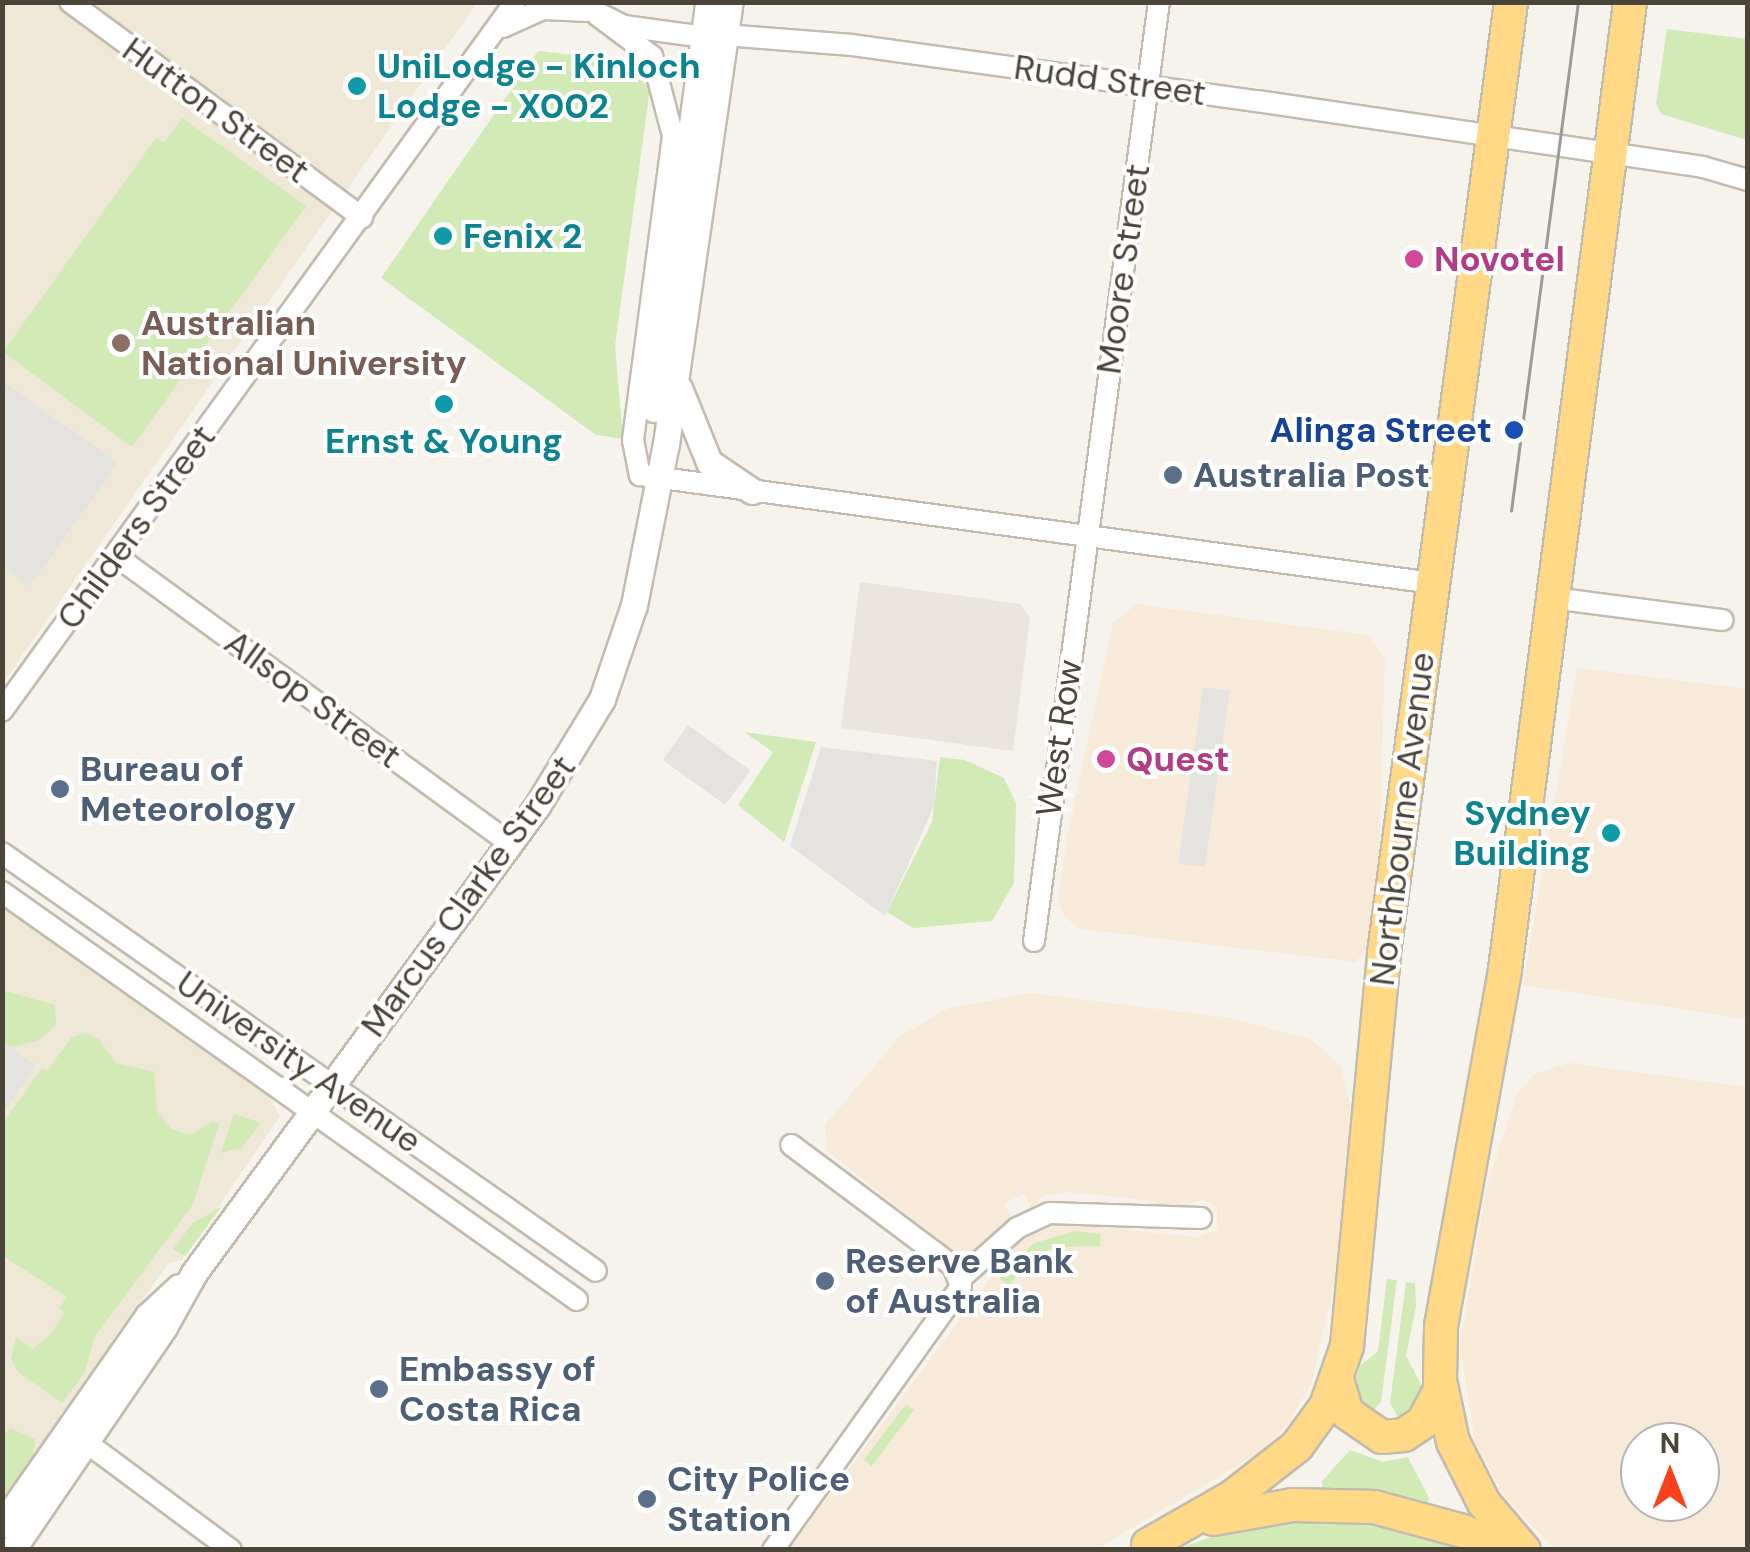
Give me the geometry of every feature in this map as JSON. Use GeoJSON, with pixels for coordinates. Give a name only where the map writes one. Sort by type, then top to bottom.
{"type":"FeatureCollection","features":[{"type":"Feature","properties":{"kind":"highway","name":"Northbourne Avenue"},"geometry":{"type":"LineString","coordinates":[[1144,1547],[1276,1467],[1310,1432],[1337,1380],[1354,1302],[1376,1021],[1511,2]]}},
{"type":"Feature","properties":{"kind":"highway"},"geometry":{"type":"LineString","coordinates":[[1524,1550],[1466,1474],[1441,1388],[1442,1326],[1505,970],[1630,2]]}},
{"type":"Feature","properties":{"kind":"highway"},"geometry":{"type":"LineString","coordinates":[[1337,1380],[1347,1413],[1382,1437],[1404,1436],[1423,1422],[1441,1388]]}},
{"type":"Feature","properties":{"kind":"highway"},"geometry":{"type":"LineString","coordinates":[[1144,1547],[1238,1513],[1320,1504],[1415,1516],[1504,1550]]}},
{"type":"Feature","properties":{"kind":"street","name":"Hutton Street"},"geometry":{"type":"LineString","coordinates":[[70,2],[362,217]]}},
{"type":"Feature","properties":{"kind":"street","name":"Childers Street"},"geometry":{"type":"LineString","coordinates":[[2,711],[516,2]]}},
{"type":"Feature","properties":{"kind":"street","name":"Marcus Clarke Street"},"geometry":{"type":"LineString","coordinates":[[12,1550],[148,1316],[194,1273],[335,1087],[586,730],[617,662],[678,362],[714,36],[708,2]]}},
{"type":"Feature","properties":{"kind":"street","name":"Marcus Clarke Street"},"geometry":{"type":"LineString","coordinates":[[656,478],[650,442],[714,36],[730,2]]}},
{"type":"Feature","properties":{"kind":"street","name":"Moore Street"},"geometry":{"type":"LineString","coordinates":[[1086,536],[1159,2]]}},
{"type":"Feature","properties":{"kind":"street","name":"Rudd Street"},"geometry":{"type":"LineString","coordinates":[[488,44],[530,12],[588,10],[714,36],[852,44],[1611,154],[1748,180]]}},
{"type":"Feature","properties":{"kind":"street"},"geometry":{"type":"LineString","coordinates":[[588,10],[646,49],[662,80],[673,147],[632,440],[640,475],[1433,583]]}},
{"type":"Feature","properties":{"kind":"street"},"geometry":{"type":"LineString","coordinates":[[678,362],[683,410],[709,462],[752,491]]}},
{"type":"Feature","properties":{"kind":"street","name":"West Row"},"geometry":{"type":"LineString","coordinates":[[1034,941],[1086,536]]}},
{"type":"Feature","properties":{"kind":"street","name":"Allsop Street"},"geometry":{"type":"LineString","coordinates":[[116,556],[509,843]]}},
{"type":"Feature","properties":{"kind":"street"},"geometry":{"type":"LineString","coordinates":[[1552,598],[1723,620]]}},
{"type":"Feature","properties":{"kind":"street","name":"University Avenue"},"geometry":{"type":"LineString","coordinates":[[2,853],[596,1271]]}},
{"type":"Feature","properties":{"kind":"street","name":"University Avenue"},"geometry":{"type":"LineString","coordinates":[[2,892],[577,1300]]}},
{"type":"Feature","properties":{"kind":"street"},"geometry":{"type":"LineString","coordinates":[[791,1145],[949,1263],[960,1278]]}},
{"type":"Feature","properties":{"kind":"street"},"geometry":{"type":"LineString","coordinates":[[773,1550],[956,1300],[960,1278],[1017,1228],[1049,1213],[1201,1218]]}},
{"type":"Feature","properties":{"kind":"street","name":"Marcus Clarke Street"},"geometry":{"type":"LineString","coordinates":[[2,1525],[78,1436]]}},
{"type":"Feature","properties":{"kind":"street"},"geometry":{"type":"LineString","coordinates":[[78,1436],[232,1550]]}},
{"type":"Feature","properties":{"kind":"shaded area","name":"Australian National University"},"geometry":{"type":"Polygon","coordinates":[[[3,3],[477,3],[3,683],[3,3]]]}},
{"type":"Feature","properties":{"kind":"shaded area"},"geometry":{"type":"Polygon","coordinates":[[[3,382],[118,463],[30,586],[3,567],[3,382]]]}},
{"type":"Feature","properties":{"kind":"shaded area"},"geometry":{"type":"Polygon","coordinates":[[[860,582],[1020,604],[1030,617],[1013,751],[841,728],[860,582]]]}},
{"type":"Feature","properties":{"kind":"shaded area"},"geometry":{"type":"Polygon","coordinates":[[[1136,604],[1367,635],[1385,658],[1378,886],[1368,949],[1355,962],[1080,929],[1065,917],[1058,901],[1066,842],[1113,623],[1136,604]]]}},
{"type":"Feature","properties":{"kind":"shaded area","name":"Sydney Building"},"geometry":{"type":"Polygon","coordinates":[[[1577,668],[1747,689],[1747,1019],[1523,985],[1577,668]]]}},
{"type":"Feature","properties":{"kind":"shaded area"},"geometry":{"type":"Polygon","coordinates":[[[1203,687],[1230,691],[1205,867],[1178,863],[1203,687]]]}},
{"type":"Feature","properties":{"kind":"shaded area"},"geometry":{"type":"Polygon","coordinates":[[[688,725],[750,770],[725,805],[663,760],[688,725]]]}},
{"type":"Feature","properties":{"kind":"shaded area"},"geometry":{"type":"Polygon","coordinates":[[[821,747],[937,761],[934,806],[885,916],[790,846],[821,747]]]}},
{"type":"Feature","properties":{"kind":"shaded area"},"geometry":{"type":"Polygon","coordinates":[[[3,902],[270,1097],[280,1116],[182,1260],[169,1263],[111,1342],[110,1358],[3,1516],[3,902]]]}},
{"type":"Feature","properties":{"kind":"shaded area"},"geometry":{"type":"Polygon","coordinates":[[[1031,993],[1231,1018],[1312,1040],[1341,1066],[1350,1105],[1335,1282],[1311,1384],[1288,1424],[1260,1452],[1097,1549],[789,1550],[1018,1241],[1061,1223],[1198,1237],[1217,1230],[1217,1208],[1202,1199],[1168,1211],[1154,1201],[1070,1192],[1043,1196],[1031,1209],[1024,1193],[1004,1204],[1013,1219],[980,1250],[959,1255],[827,1151],[825,1125],[900,1036],[949,1008],[1031,993]]]}},
{"type":"Feature","properties":{"kind":"shaded area"},"geometry":{"type":"Polygon","coordinates":[[[3,1041],[36,1066],[3,1113],[3,1041]]]}},
{"type":"Feature","properties":{"kind":"shaded area"},"geometry":{"type":"Polygon","coordinates":[[[1569,1063],[1747,1087],[1747,1549],[1554,1549],[1503,1494],[1475,1443],[1460,1344],[1488,1181],[1518,1092],[1535,1074],[1569,1063]]]}},
{"type":"Feature","properties":{"kind":"green space"},"geometry":{"type":"Polygon","coordinates":[[[1667,29],[1747,39],[1747,140],[1661,114],[1656,104],[1667,29]]]}},
{"type":"Feature","properties":{"kind":"green space"},"geometry":{"type":"Polygon","coordinates":[[[538,51],[618,60],[650,88],[615,346],[623,439],[596,435],[381,278],[538,51]]]}},
{"type":"Feature","properties":{"kind":"green space"},"geometry":{"type":"Polygon","coordinates":[[[182,118],[306,206],[132,447],[3,352],[156,138],[164,143],[182,118]]]}},
{"type":"Feature","properties":{"kind":"green space"},"geometry":{"type":"Polygon","coordinates":[[[744,732],[816,742],[784,842],[738,805],[773,752],[744,732]]]}},
{"type":"Feature","properties":{"kind":"green space"},"geometry":{"type":"Polygon","coordinates":[[[940,757],[965,760],[1004,778],[1016,803],[1014,883],[992,921],[913,928],[887,912],[932,822],[940,757]]]}},
{"type":"Feature","properties":{"kind":"green space"},"geometry":{"type":"Polygon","coordinates":[[[2,990],[55,1005],[56,1025],[38,1041],[10,1047],[3,1041],[2,990]]]}},
{"type":"Feature","properties":{"kind":"green space"},"geometry":{"type":"Polygon","coordinates":[[[85,1033],[99,1039],[115,1063],[154,1072],[157,1111],[171,1129],[190,1135],[213,1121],[219,1124],[193,1204],[95,1336],[84,1374],[62,1403],[18,1372],[11,1359],[16,1337],[33,1349],[49,1336],[65,1313],[59,1308],[67,1297],[3,1256],[3,1123],[42,1068],[47,1071],[72,1037],[85,1033]]]}},
{"type":"Feature","properties":{"kind":"green space"},"geometry":{"type":"Polygon","coordinates":[[[234,1114],[261,1123],[241,1148],[221,1153],[234,1114]]]}},
{"type":"Feature","properties":{"kind":"green space"},"geometry":{"type":"Polygon","coordinates":[[[222,1206],[185,1256],[173,1249],[193,1223],[222,1206]]]}},
{"type":"Feature","properties":{"kind":"green space"},"geometry":{"type":"Polygon","coordinates":[[[1076,1231],[1101,1234],[1100,1246],[1054,1247],[1026,1264],[1009,1286],[999,1278],[1034,1243],[1076,1231]]]}},
{"type":"Feature","properties":{"kind":"green space"},"geometry":{"type":"Polygon","coordinates":[[[1387,1279],[1397,1280],[1381,1402],[1366,1418],[1354,1385],[1360,1366],[1378,1351],[1387,1279]]]}},
{"type":"Feature","properties":{"kind":"green space"},"geometry":{"type":"Polygon","coordinates":[[[1406,1282],[1415,1283],[1416,1306],[1406,1356],[1424,1390],[1423,1401],[1401,1422],[1390,1403],[1406,1282]]]}},
{"type":"Feature","properties":{"kind":"green space"},"geometry":{"type":"Polygon","coordinates":[[[906,1404],[914,1410],[872,1466],[864,1460],[906,1404]]]}},
{"type":"Feature","properties":{"kind":"green space"},"geometry":{"type":"Polygon","coordinates":[[[10,1428],[35,1439],[33,1457],[3,1498],[3,1436],[10,1428]]]}},
{"type":"Feature","properties":{"kind":"green space"},"geometry":{"type":"Polygon","coordinates":[[[1350,1450],[1383,1462],[1408,1457],[1429,1498],[1426,1507],[1322,1494],[1322,1481],[1350,1450]]]}},
{"type":"Feature","properties":{"kind":"green space"},"geometry":{"type":"Polygon","coordinates":[[[1312,1520],[1379,1524],[1465,1549],[1175,1550],[1222,1533],[1312,1520]]]}},
{"type":"Feature","properties":{"kind":"tram line"},"geometry":{"type":"LineString","coordinates":[[1511,511],[1578,2]]}},
{"type":"Feature","properties":{"kind":"place","name":"UniLodge - Kinloch Lodge - X002"},"geometry":{"type":"Point","coordinates":[357,86]}},
{"type":"Feature","properties":{"kind":"place","name":"Fenix 2"},"geometry":{"type":"Point","coordinates":[443,236]}},
{"type":"Feature","properties":{"kind":"place","name":"Novotel"},"geometry":{"type":"Point","coordinates":[1414,259]}},
{"type":"Feature","properties":{"kind":"place","name":"Australian National University"},"geometry":{"type":"Point","coordinates":[121,343]}},
{"type":"Feature","properties":{"kind":"place","name":"Ernst & Young"},"geometry":{"type":"Point","coordinates":[444,404]}},
{"type":"Feature","properties":{"kind":"place","name":"Alinga Street"},"geometry":{"type":"Point","coordinates":[1514,430]}},
{"type":"Feature","properties":{"kind":"place","name":"Australia Post"},"geometry":{"type":"Point","coordinates":[1173,475]}},
{"type":"Feature","properties":{"kind":"place","name":"Quest"},"geometry":{"type":"Point","coordinates":[1106,759]}},
{"type":"Feature","properties":{"kind":"place","name":"Bureau of Meteorology"},"geometry":{"type":"Point","coordinates":[60,789]}},
{"type":"Feature","properties":{"kind":"place","name":"Sydney Building"},"geometry":{"type":"Point","coordinates":[1611,833]}},
{"type":"Feature","properties":{"kind":"place","name":"Reserve Bank of Australia"},"geometry":{"type":"Point","coordinates":[825,1281]}},
{"type":"Feature","properties":{"kind":"place","name":"Embassy of Costa Rica"},"geometry":{"type":"Point","coordinates":[379,1389]}},
{"type":"Feature","properties":{"kind":"place","name":"City Police Station"},"geometry":{"type":"Point","coordinates":[647,1499]}}]}
